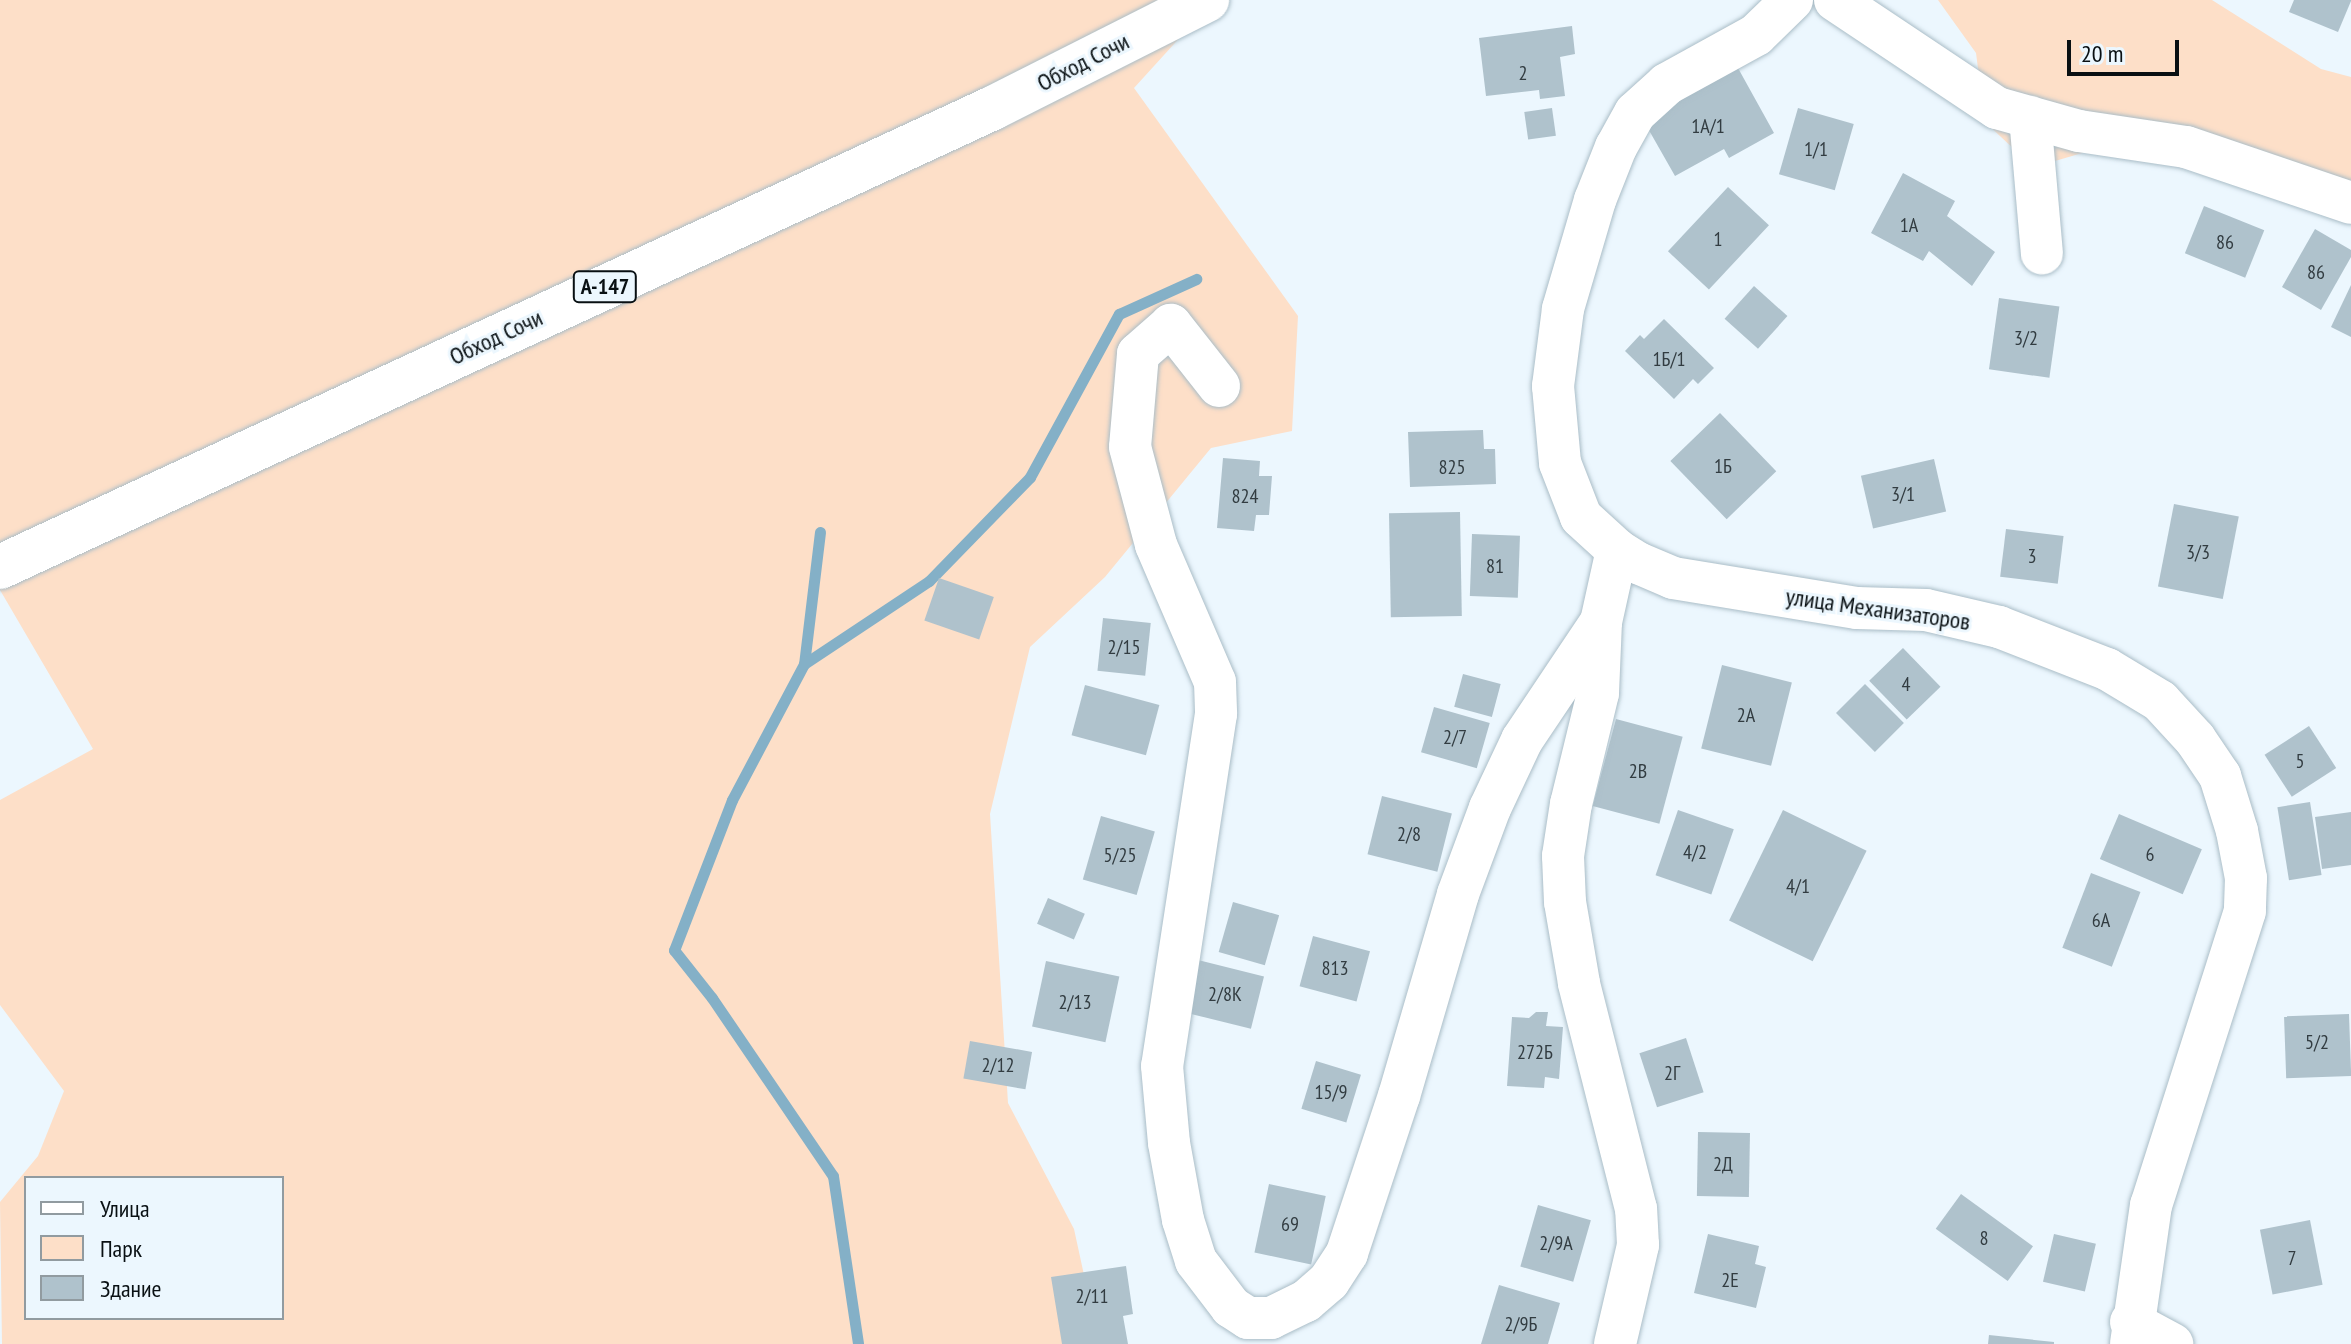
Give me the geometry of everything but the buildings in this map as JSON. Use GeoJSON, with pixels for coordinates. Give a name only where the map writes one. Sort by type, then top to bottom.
{"type":"FeatureCollection","features":[{"type":"Feature","properties":{"kind":"highway","name":"Обход Сочи"},"geometry":{"type":"LineString","coordinates":[[0,567],[993,108],[1207,0]]}},
{"type":"Feature","properties":{"kind":"street","name":"улица Механизаторов"},"geometry":{"type":"LineString","coordinates":[[1792,0],[1756,35],[1667,84],[1635,113],[1616,147],[1595,200],[1563,309],[1553,386],[1560,463],[1581,517],[1617,550],[1673,578],[1857,608],[1926,610],[1999,627],[2107,669],[2160,701],[2195,739],[2220,776],[2237,831],[2246,878],[2245,911],[2151,1205],[2131,1333]]}},
{"type":"Feature","properties":{"kind":"street"},"geometry":{"type":"LineString","coordinates":[[1835,0],[1997,108],[2079,131],[2186,147],[2351,203]]}},
{"type":"Feature","properties":{"kind":"street"},"geometry":{"type":"LineString","coordinates":[[2030,117],[2042,253]]}},
{"type":"Feature","properties":{"kind":"street"},"geometry":{"type":"LineString","coordinates":[[1219,386],[1171,325],[1138,354],[1130,447],[1156,545],[1215,682],[1216,693],[1216,714],[1162,1066],[1169,1143],[1183,1220],[1196,1261],[1231,1307],[1248,1318],[1271,1318],[1306,1301],[1329,1281],[1347,1253],[1399,1096],[1458,894],[1490,808],[1522,740],[1601,622]]}},
{"type":"Feature","properties":{"kind":"street"},"geometry":{"type":"LineString","coordinates":[[1615,1344],[1638,1245],[1636,1209],[1579,983],[1565,902],[1563,856],[1571,804],[1598,693],[1601,622],[1617,550]]}},
{"type":"Feature","properties":{"kind":"street"},"geometry":{"type":"LineString","coordinates":[[2131,1333],[2172,1344]]}},
{"type":"Feature","properties":{"kind":"green space"},"geometry":{"type":"Polygon","coordinates":[[[0,0],[1214,0],[1134,88],[1298,316],[1292,431],[1211,448],[1105,577],[1030,647],[990,814],[1008,1103],[1074,1229],[1099,1344],[2,1344],[0,1202],[38,1156],[64,1091],[0,1005],[0,800],[93,749],[0,590],[0,0]]]}},
{"type":"Feature","properties":{"kind":"green space"},"geometry":{"type":"Polygon","coordinates":[[[1938,0],[2212,0],[2321,69],[2351,77],[2351,208],[2164,129],[2055,161],[2016,151],[1985,122],[1976,53],[1938,0]]]}},
{"type":"Feature","properties":{"kind":"waterway"},"geometry":{"type":"LineString","coordinates":[[804,664],[929,581],[1030,477],[1119,314],[1196,279]]}},
{"type":"Feature","properties":{"kind":"waterway"},"geometry":{"type":"LineString","coordinates":[[820,532],[804,664],[732,800],[674,950],[712,998],[833,1176],[858,1344]]}}]}
